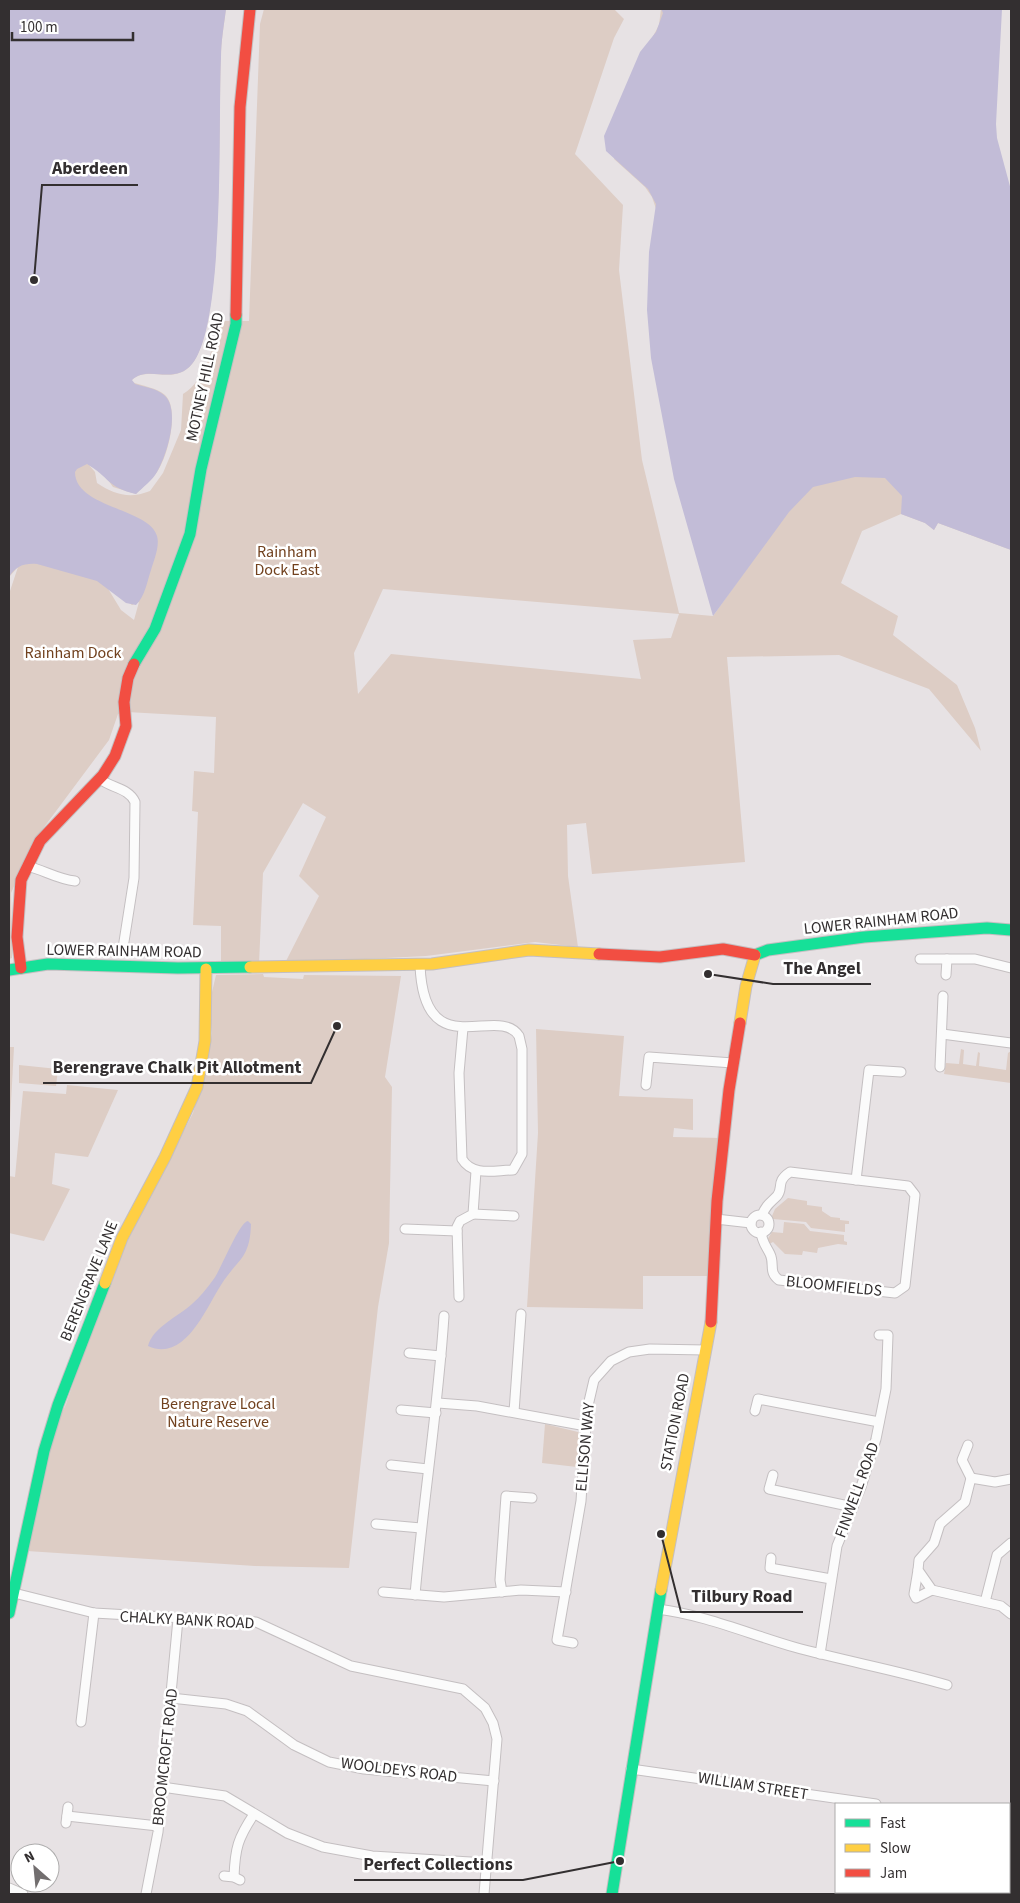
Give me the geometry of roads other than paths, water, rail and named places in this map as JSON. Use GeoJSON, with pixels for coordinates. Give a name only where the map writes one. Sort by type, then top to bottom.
{"type":"FeatureCollection","features":[{"type":"Feature","properties":{"kind":"street","name":"MOTNEY HILL ROAD"},"geometry":{"type":"LineString","coordinates":[[15,969],[22,963],[17,937],[18,904],[22,880],[27,866],[46,835],[100,779],[113,760],[123,736],[127,718],[124,712],[124,702],[128,678],[138,654],[155,629],[190,534],[201,469],[236,324],[240,107],[250,9]]}},
{"type":"Feature","properties":{"kind":"street"},"geometry":{"type":"LineString","coordinates":[[100,779],[108,786],[129,793],[135,802],[134,878],[123,948]]}},
{"type":"Feature","properties":{"kind":"street"},"geometry":{"type":"LineString","coordinates":[[27,866],[48,872],[60,880],[75,881]]}},
{"type":"Feature","properties":{"kind":"street","name":"LOWER RAINHAM ROAD"},"geometry":{"type":"LineString","coordinates":[[15,969],[48,964],[206,969],[420,965],[529,950],[660,957],[723,949],[755,955],[768,950],[864,937],[987,928],[1011,930]]}},
{"type":"Feature","properties":{"kind":"street","name":"STATION ROAD"},"geometry":{"type":"LineString","coordinates":[[612,1894],[672,1518],[712,1316],[716,1219],[733,1063],[746,986],[755,955]]}},
{"type":"Feature","properties":{"kind":"street"},"geometry":{"type":"LineString","coordinates":[[920,959],[979,960],[1011,968]]}},
{"type":"Feature","properties":{"kind":"street"},"geometry":{"type":"LineString","coordinates":[[946,975],[947,959]]}},
{"type":"Feature","properties":{"kind":"street"},"geometry":{"type":"LineString","coordinates":[[420,965],[422,991],[429,1007],[441,1020],[463,1028],[507,1027],[518,1034],[522,1045],[522,1154],[513,1170],[476,1171],[467,1168],[462,1159],[459,1073],[463,1028]]}},
{"type":"Feature","properties":{"kind":"street","name":"BERENGRAVE LANE"},"geometry":{"type":"LineString","coordinates":[[9,1613],[44,1451],[58,1404],[122,1238],[166,1157],[197,1087],[205,1041],[206,969]]}},
{"type":"Feature","properties":{"kind":"street"},"geometry":{"type":"LineString","coordinates":[[940,1067],[943,996]]}},
{"type":"Feature","properties":{"kind":"street"},"geometry":{"type":"LineString","coordinates":[[942,1034],[1011,1043]]}},
{"type":"Feature","properties":{"kind":"street"},"geometry":{"type":"LineString","coordinates":[[646,1085],[649,1057],[733,1063]]}},
{"type":"Feature","properties":{"kind":"street"},"geometry":{"type":"LineString","coordinates":[[856,1180],[868,1070],[901,1072]]}},
{"type":"Feature","properties":{"kind":"street"},"geometry":{"type":"LineString","coordinates":[[473,1214],[476,1171]]}},
{"type":"Feature","properties":{"kind":"street","name":"BLOOMFIELDS"},"geometry":{"type":"LineString","coordinates":[[761,1232],[763,1244],[772,1256],[771,1271],[779,1280],[895,1293],[905,1286],[915,1195],[908,1186],[789,1172],[782,1179],[778,1195],[766,1204],[762,1215]]}},
{"type":"Feature","properties":{"kind":"street"},"geometry":{"type":"LineString","coordinates":[[459,1297],[457,1231],[460,1221],[473,1214],[514,1216]]}},
{"type":"Feature","properties":{"kind":"street","name":"BLOOMFIELDS"},"geometry":{"type":"LineString","coordinates":[[762,1215],[766,1218],[768,1225],[766,1230],[761,1232],[754,1230],[751,1223],[754,1217],[762,1215]]}},
{"type":"Feature","properties":{"kind":"street"},"geometry":{"type":"LineString","coordinates":[[716,1219],[751,1223]]}},
{"type":"Feature","properties":{"kind":"street"},"geometry":{"type":"LineString","coordinates":[[405,1229],[457,1231]]}},
{"type":"Feature","properties":{"kind":"street"},"geometry":{"type":"LineString","coordinates":[[514,1412],[521,1314]]}},
{"type":"Feature","properties":{"kind":"street"},"geometry":{"type":"LineString","coordinates":[[416,1595],[421,1528],[437,1408],[444,1316]]}},
{"type":"Feature","properties":{"kind":"street","name":"FINWELL ROAD"},"geometry":{"type":"LineString","coordinates":[[820,1654],[837,1546],[866,1472],[886,1389],[888,1335],[879,1335]]}},
{"type":"Feature","properties":{"kind":"street","name":"ELLISON WAY"},"geometry":{"type":"LineString","coordinates":[[572,1643],[558,1640],[558,1636],[580,1501],[589,1396],[594,1380],[600,1372],[616,1359],[638,1350],[706,1350]]}},
{"type":"Feature","properties":{"kind":"street"},"geometry":{"type":"LineString","coordinates":[[410,1353],[442,1356]]}},
{"type":"Feature","properties":{"kind":"street"},"geometry":{"type":"LineString","coordinates":[[755,1411],[758,1400],[879,1422]]}},
{"type":"Feature","properties":{"kind":"street"},"geometry":{"type":"LineString","coordinates":[[401,1410],[437,1408],[514,1412],[586,1426]]}},
{"type":"Feature","properties":{"kind":"street"},"geometry":{"type":"LineString","coordinates":[[968,1445],[962,1460],[971,1478],[965,1502],[940,1524],[934,1543],[919,1560],[914,1594],[916,1598],[932,1590],[1000,1606],[1011,1614]]}},
{"type":"Feature","properties":{"kind":"street"},"geometry":{"type":"LineString","coordinates":[[391,1465],[428,1469]]}},
{"type":"Feature","properties":{"kind":"street"},"geometry":{"type":"LineString","coordinates":[[772,1475],[769,1489],[853,1507]]}},
{"type":"Feature","properties":{"kind":"street"},"geometry":{"type":"LineString","coordinates":[[971,1478],[995,1482],[1011,1479]]}},
{"type":"Feature","properties":{"kind":"street"},"geometry":{"type":"LineString","coordinates":[[502,1592],[500,1580],[506,1496],[532,1498]]}},
{"type":"Feature","properties":{"kind":"street"},"geometry":{"type":"LineString","coordinates":[[383,1536],[380,1524],[421,1528]]}},
{"type":"Feature","properties":{"kind":"street"},"geometry":{"type":"LineString","coordinates":[[986,1602],[997,1555],[1011,1543]]}},
{"type":"Feature","properties":{"kind":"street"},"geometry":{"type":"LineString","coordinates":[[772,1558],[770,1568],[831,1578]]}},
{"type":"Feature","properties":{"kind":"street"},"geometry":{"type":"LineString","coordinates":[[918,1570],[932,1590]]}},
{"type":"Feature","properties":{"kind":"street"},"geometry":{"type":"LineString","coordinates":[[383,1592],[444,1598],[538,1590],[566,1592]]}},
{"type":"Feature","properties":{"kind":"street","name":"CHALKY BANK ROAD"},"geometry":{"type":"LineString","coordinates":[[14,1593],[94,1613],[256,1622],[351,1666],[462,1688],[485,1708],[493,1724],[497,1739],[484,1894]]}},
{"type":"Feature","properties":{"kind":"street"},"geometry":{"type":"LineString","coordinates":[[658,1609],[693,1615],[820,1654],[890,1668],[947,1685]]}},
{"type":"Feature","properties":{"kind":"street"},"geometry":{"type":"LineString","coordinates":[[81,1722],[94,1613]]}},
{"type":"Feature","properties":{"kind":"street","name":"BROOMCROFT ROAD"},"geometry":{"type":"LineString","coordinates":[[146,1894],[158,1826],[178,1619]]}},
{"type":"Feature","properties":{"kind":"street","name":"WOOLDEYS ROAD"},"geometry":{"type":"LineString","coordinates":[[171,1698],[226,1704],[247,1711],[294,1745],[329,1762],[364,1769],[494,1781]]}},
{"type":"Feature","properties":{"kind":"street","name":"WILLIAM STREET"},"geometry":{"type":"LineString","coordinates":[[631,1769],[869,1803]]}},
{"type":"Feature","properties":{"kind":"street"},"geometry":{"type":"LineString","coordinates":[[162,1787],[225,1796],[287,1833],[323,1847],[372,1856],[487,1862]]}},
{"type":"Feature","properties":{"kind":"street"},"geometry":{"type":"LineString","coordinates":[[224,1876],[237,1878],[237,1843],[254,1814]]}},
{"type":"Feature","properties":{"kind":"street"},"geometry":{"type":"LineString","coordinates":[[67,1815],[158,1826]]}},
{"type":"Feature","properties":{"kind":"street"},"geometry":{"type":"LineString","coordinates":[[9,1888],[23,1894]]}},
{"type":"Feature","properties":{"kind":"place","name":"Aberdeen"},"geometry":{"type":"Point","coordinates":[34,280]}},
{"type":"Feature","properties":{"kind":"place","name":"The Angel"},"geometry":{"type":"Point","coordinates":[708,974]}},
{"type":"Feature","properties":{"kind":"place","name":"Berengrave Chalk Pit Allotment"},"geometry":{"type":"Point","coordinates":[337,1026]}},
{"type":"Feature","properties":{"kind":"place","name":"Tilbury Road"},"geometry":{"type":"Point","coordinates":[661,1534]}},
{"type":"Feature","properties":{"kind":"place","name":"Perfect Collections"},"geometry":{"type":"Point","coordinates":[620,1861]}},
{"type":"Feature","properties":{"kind":"park label","name":"Rainham Dock East"},"geometry":{"type":"Point","coordinates":[287,561]}},
{"type":"Feature","properties":{"kind":"park label","name":"Rainham Dock"},"geometry":{"type":"Point","coordinates":[73,653]}},
{"type":"Feature","properties":{"kind":"park label","name":"Berengrave Local Nature Reserve"},"geometry":{"type":"Point","coordinates":[218,1413]}}]}
